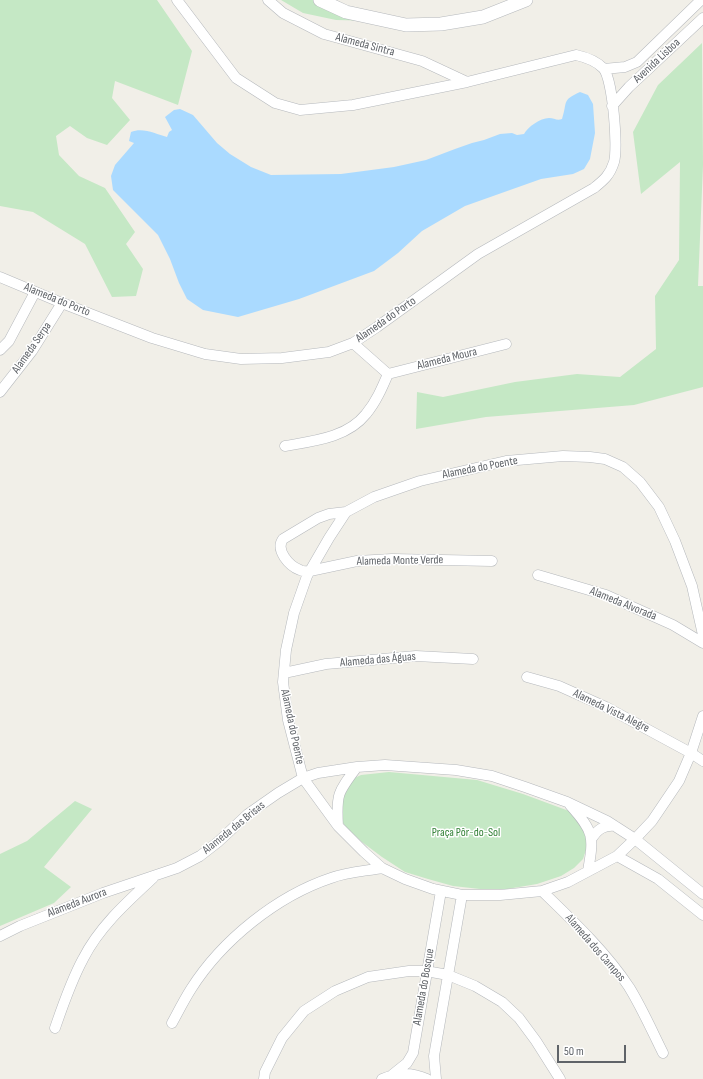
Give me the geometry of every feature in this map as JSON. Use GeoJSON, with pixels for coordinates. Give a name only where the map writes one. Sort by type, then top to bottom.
{"type":"FeatureCollection","features":[{"type":"Feature","properties":{"kind":"street"},"geometry":{"type":"LineString","coordinates":[[177,0],[236,78],[275,103],[300,110],[353,105],[467,82],[576,55],[587,58],[604,69]]}},
{"type":"Feature","properties":{"kind":"street","name":"Alameda Sintra"},"geometry":{"type":"LineString","coordinates":[[268,0],[283,13],[324,34],[422,61],[467,82]]}},
{"type":"Feature","properties":{"kind":"street"},"geometry":{"type":"LineString","coordinates":[[320,0],[346,12],[406,25],[442,24],[483,17],[526,0]]}},
{"type":"Feature","properties":{"kind":"street","name":"Avenida Lisboa"},"geometry":{"type":"LineString","coordinates":[[604,69],[625,67],[637,62],[701,0]]}},
{"type":"Feature","properties":{"kind":"street","name":"Avenida Lisboa"},"geometry":{"type":"LineString","coordinates":[[612,106],[629,87],[703,18]]}},
{"type":"Feature","properties":{"kind":"street","name":"Alameda do Porto"},"geometry":{"type":"LineString","coordinates":[[0,277],[152,338],[206,354],[241,359],[282,358],[329,352],[353,343],[478,254],[594,188],[607,178],[614,162],[616,145],[610,83],[604,69]]}},
{"type":"Feature","properties":{"kind":"street"},"geometry":{"type":"LineString","coordinates":[[0,350],[9,341],[35,292]]}},
{"type":"Feature","properties":{"kind":"street","name":"Alameda Serpa"},"geometry":{"type":"LineString","coordinates":[[0,392],[32,351],[62,303]]}},
{"type":"Feature","properties":{"kind":"street"},"geometry":{"type":"LineString","coordinates":[[285,446],[336,435],[354,425],[366,415],[378,396],[388,374],[353,343]]}},
{"type":"Feature","properties":{"kind":"street","name":"Alameda Moura"},"geometry":{"type":"LineString","coordinates":[[388,374],[506,344]]}},
{"type":"Feature","properties":{"kind":"street","name":"Alameda do Poente"},"geometry":{"type":"LineString","coordinates":[[703,635],[692,586],[675,540],[659,507],[640,482],[623,467],[605,459],[563,456],[506,461],[420,481],[374,497],[346,512],[328,538],[306,576],[294,613],[286,650],[283,682],[288,720],[304,778],[338,826],[382,868],[405,879],[441,891],[462,894],[500,895],[542,891],[568,882],[617,856],[652,821],[679,781],[691,754],[703,716]]}},
{"type":"Feature","properties":{"kind":"street"},"geometry":{"type":"LineString","coordinates":[[310,571],[303,572],[291,565],[281,551],[281,542],[285,537],[318,518],[329,514],[346,512]]}},
{"type":"Feature","properties":{"kind":"street","name":"Alameda Monte Verde"},"geometry":{"type":"LineString","coordinates":[[310,571],[357,561],[392,559],[492,561]]}},
{"type":"Feature","properties":{"kind":"street","name":"Alameda Alvorada"},"geometry":{"type":"LineString","coordinates":[[538,575],[606,595],[673,625],[703,644]]}},
{"type":"Feature","properties":{"kind":"street","name":"Alameda das Águas"},"geometry":{"type":"LineString","coordinates":[[284,673],[326,664],[416,656],[473,659]]}},
{"type":"Feature","properties":{"kind":"street","name":"Alameda Vista Alegre"},"geometry":{"type":"LineString","coordinates":[[527,677],[559,686],[606,707],[703,761]]}},
{"type":"Feature","properties":{"kind":"street"},"geometry":{"type":"LineString","coordinates":[[304,778],[318,773],[357,767],[386,765],[456,770],[492,776],[567,802],[607,821],[635,839],[703,894]]}},
{"type":"Feature","properties":{"kind":"street"},"geometry":{"type":"LineString","coordinates":[[338,826],[337,807],[339,794],[343,785],[357,767]]}},
{"type":"Feature","properties":{"kind":"street","name":"Alameda das Brisas"},"geometry":{"type":"LineString","coordinates":[[55,1028],[67,993],[83,958],[103,930],[127,903],[156,875],[177,868],[200,856],[218,842],[248,814],[278,793],[304,778]]}},
{"type":"Feature","properties":{"kind":"street"},"geometry":{"type":"LineString","coordinates":[[567,802],[588,828],[592,838]]}},
{"type":"Feature","properties":{"kind":"street"},"geometry":{"type":"LineString","coordinates":[[588,871],[592,838],[597,831],[603,827],[608,825],[615,826]]}},
{"type":"Feature","properties":{"kind":"street"},"geometry":{"type":"LineString","coordinates":[[617,856],[658,879],[703,915]]}},
{"type":"Feature","properties":{"kind":"street"},"geometry":{"type":"LineString","coordinates":[[172,1023],[192,988],[211,963],[233,939],[274,905],[296,893],[332,877],[382,868]]}},
{"type":"Feature","properties":{"kind":"street","name":"Alameda Aurora"},"geometry":{"type":"LineString","coordinates":[[0,936],[20,926],[102,893],[156,875]]}},
{"type":"Feature","properties":{"kind":"street","name":"Alameda do Bosque"},"geometry":{"type":"LineString","coordinates":[[387,1077],[407,1063],[413,1053],[441,891]]}},
{"type":"Feature","properties":{"kind":"street","name":"Alameda dos Campos"},"geometry":{"type":"LineString","coordinates":[[542,891],[583,931],[606,957],[624,981],[663,1053]]}},
{"type":"Feature","properties":{"kind":"street","name":"Alameda do Bosque"},"geometry":{"type":"LineString","coordinates":[[436,1079],[434,1056],[462,894]]}},
{"type":"Feature","properties":{"kind":"street"},"geometry":{"type":"LineString","coordinates":[[264,1079],[265,1072],[282,1038],[304,1011],[335,991],[368,977],[426,971],[448,976],[475,986],[502,1002],[519,1018],[536,1041],[560,1079]]}},
{"type":"Feature","properties":{"kind":"street"},"geometry":{"type":"LineString","coordinates":[[387,1077],[409,1073],[427,1079]]}},
{"type":"Feature","properties":{"kind":"green space"},"geometry":{"type":"Polygon","coordinates":[[[0,0],[157,0],[192,51],[178,105],[115,81],[112,98],[130,120],[107,145],[87,138],[70,126],[56,136],[59,155],[79,176],[105,188],[135,232],[126,244],[143,269],[136,296],[112,297],[85,244],[33,212],[0,206],[0,0]]]}},
{"type":"Feature","properties":{"kind":"green space"},"geometry":{"type":"Polygon","coordinates":[[[281,0],[335,0],[380,21],[336,20],[303,13],[281,0]]]}},
{"type":"Feature","properties":{"kind":"green space"},"geometry":{"type":"Polygon","coordinates":[[[702,43],[703,165],[698,286],[703,286],[703,387],[634,405],[486,417],[416,429],[417,392],[443,397],[515,382],[577,374],[620,377],[656,349],[655,296],[679,260],[680,162],[641,194],[633,132],[658,85],[702,43]]]}},
{"type":"Feature","properties":{"kind":"green space","name":"Praça Pôr-do-Sol"},"geometry":{"type":"Polygon","coordinates":[[[389,772],[477,780],[523,794],[569,811],[579,820],[586,834],[587,847],[583,859],[574,868],[561,876],[537,884],[507,889],[480,889],[453,886],[405,872],[362,842],[346,827],[339,817],[342,791],[350,780],[361,775],[389,772]]]}},
{"type":"Feature","properties":{"kind":"green space"},"geometry":{"type":"Polygon","coordinates":[[[75,801],[92,809],[44,867],[71,887],[54,903],[0,926],[0,854],[27,841],[75,801]]]}},
{"type":"Feature","properties":{"kind":"water"},"geometry":{"type":"Polygon","coordinates":[[[580,92],[588,95],[593,104],[595,133],[590,159],[584,169],[573,174],[541,179],[465,206],[422,231],[398,253],[374,271],[299,299],[238,317],[203,310],[187,299],[158,235],[113,190],[111,176],[115,165],[134,143],[129,141],[131,132],[140,130],[167,137],[169,132],[172,130],[165,117],[174,110],[180,109],[193,115],[217,143],[230,154],[251,167],[271,175],[341,174],[394,167],[426,160],[500,134],[524,134],[538,121],[546,118],[562,119],[566,102],[570,97],[580,92]]]}}]}
